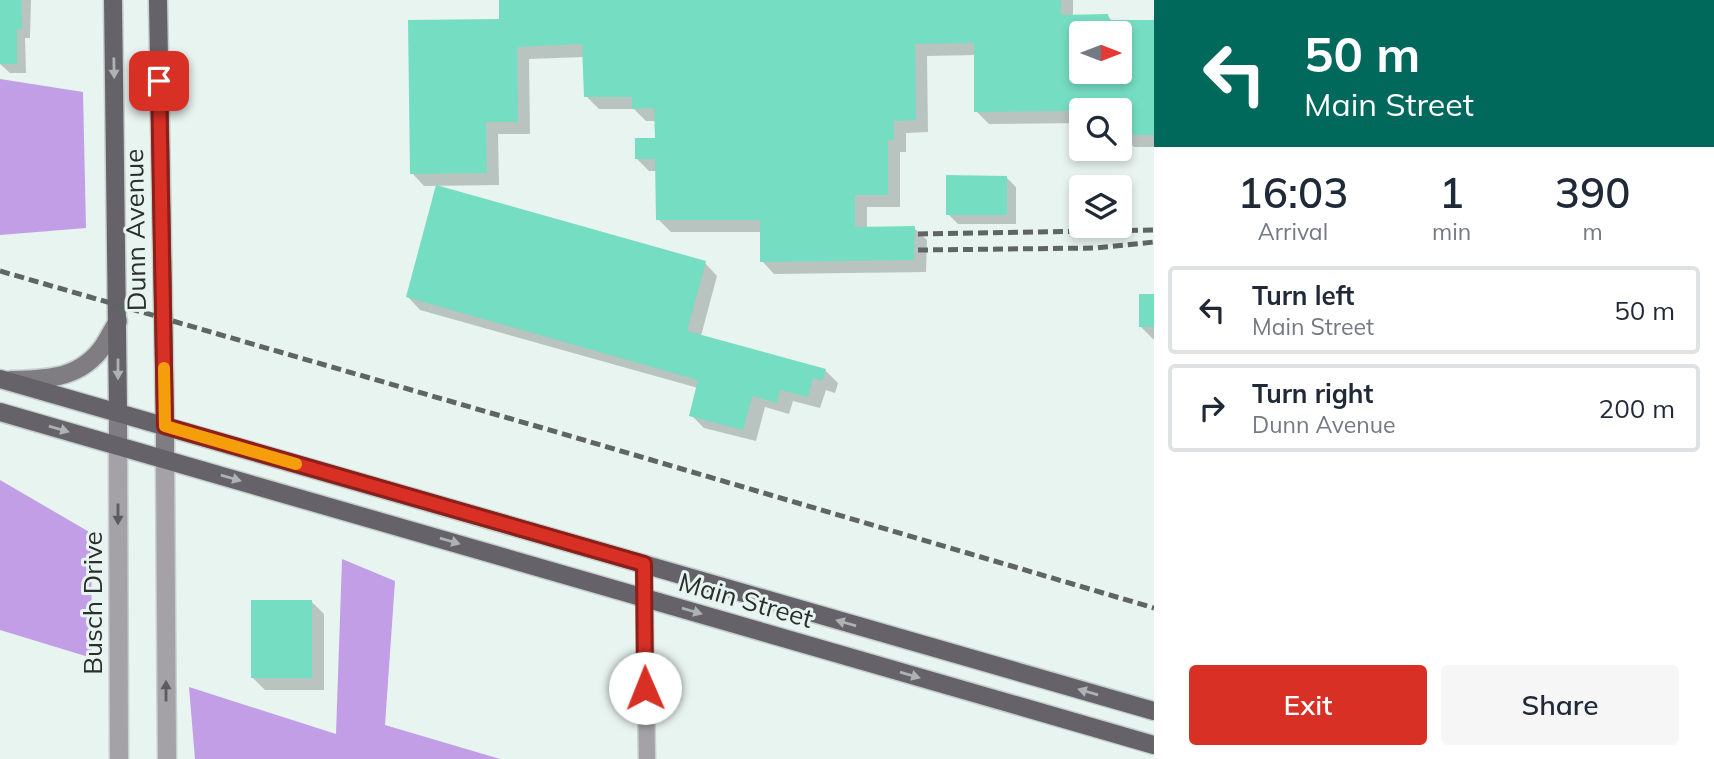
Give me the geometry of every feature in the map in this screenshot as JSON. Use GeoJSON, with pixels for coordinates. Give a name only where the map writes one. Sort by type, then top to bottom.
{"type":"FeatureCollection","features":[{"type":"Feature","properties":{"kind":"main road","name":"Dunn Avenue"},"geometry":{"type":"LineString","coordinates":[[113,0],[118,446]]}},
{"type":"Feature","properties":{"kind":"main road","name":"Dunn Avenue"},"geometry":{"type":"LineString","coordinates":[[158,0],[165,459]]}},
{"type":"Feature","properties":{"kind":"main road"},"geometry":{"type":"LineString","coordinates":[[3,379],[48,379],[75,371],[86,364],[103,346],[118,321]]}},
{"type":"Feature","properties":{"kind":"main road","name":"Main Street"},"geometry":{"type":"LineString","coordinates":[[3,379],[1154,711]]}},
{"type":"Feature","properties":{"kind":"main road","name":"Main Street"},"geometry":{"type":"LineString","coordinates":[[0,412],[1154,745]]}},
{"type":"Feature","properties":{"kind":"street","name":"Busch Drive"},"geometry":{"type":"LineString","coordinates":[[118,446],[119,759]]}},
{"type":"Feature","properties":{"kind":"street"},"geometry":{"type":"LineString","coordinates":[[165,459],[167,759]]}},
{"type":"Feature","properties":{"kind":"street"},"geometry":{"type":"LineString","coordinates":[[644,564],[647,759]]}},
{"type":"Feature","properties":{"kind":"shaded area"},"geometry":{"type":"Polygon","coordinates":[[[0,79],[83,92],[86,228],[0,235],[0,79]]]}},
{"type":"Feature","properties":{"kind":"shaded area"},"geometry":{"type":"Polygon","coordinates":[[[0,480],[91,533],[92,658],[0,630],[0,480]]]}},
{"type":"Feature","properties":{"kind":"shaded area"},"geometry":{"type":"Polygon","coordinates":[[[342,559],[395,581],[385,725],[500,759],[195,759],[189,687],[336,734],[342,559]]]}},
{"type":"Feature","properties":{"kind":"building"},"geometry":{"type":"Polygon","coordinates":[[[0,0],[21,0],[22,29],[17,29],[17,64],[0,64],[0,0]]]}},
{"type":"Feature","properties":{"kind":"building"},"geometry":{"type":"Polygon","coordinates":[[[499,0],[1061,0],[1061,15],[1108,14],[1109,20],[1154,20],[1154,135],[1132,135],[1132,98],[1069,98],[1069,111],[974,112],[974,43],[915,44],[916,120],[894,121],[894,140],[888,140],[888,195],[855,195],[855,227],[915,226],[914,260],[760,262],[760,220],[656,220],[655,159],[635,159],[635,138],[655,138],[654,108],[632,109],[632,97],[584,97],[582,44],[517,47],[518,122],[486,122],[487,173],[410,174],[408,20],[499,19],[499,0]]]}},
{"type":"Feature","properties":{"kind":"building"},"geometry":{"type":"Polygon","coordinates":[[[946,175],[1007,176],[1007,215],[946,215],[946,175]]]}},
{"type":"Feature","properties":{"kind":"building"},"geometry":{"type":"Polygon","coordinates":[[[436,185],[706,261],[687,331],[826,369],[822,381],[813,378],[808,397],[780,390],[777,403],[752,396],[743,430],[689,416],[698,380],[406,297],[436,185]]]}},
{"type":"Feature","properties":{"kind":"building"},"geometry":{"type":"Polygon","coordinates":[[[1139,294],[1154,294],[1154,327],[1139,327],[1139,294]]]}},
{"type":"Feature","properties":{"kind":"building"},"geometry":{"type":"Polygon","coordinates":[[[251,600],[312,600],[312,678],[251,678],[251,600]]]}},
{"type":"Feature","properties":{"kind":"railway"},"geometry":{"type":"LineString","coordinates":[[918,234],[1154,230]]}},
{"type":"Feature","properties":{"kind":"railway"},"geometry":{"type":"LineString","coordinates":[[918,250],[1095,248],[1154,242]]}},
{"type":"Feature","properties":{"kind":"railway"},"geometry":{"type":"LineString","coordinates":[[0,271],[1154,608]]}},
{"type":"Feature","properties":{"kind":"slow traffic"},"geometry":{"type":"LineString","coordinates":[[164,368],[165,426],[296,464]]}},
{"type":"Feature","properties":{"kind":"route"},"geometry":{"type":"LineString","coordinates":[[159,81],[165,426],[644,564],[645,688]]}}]}
